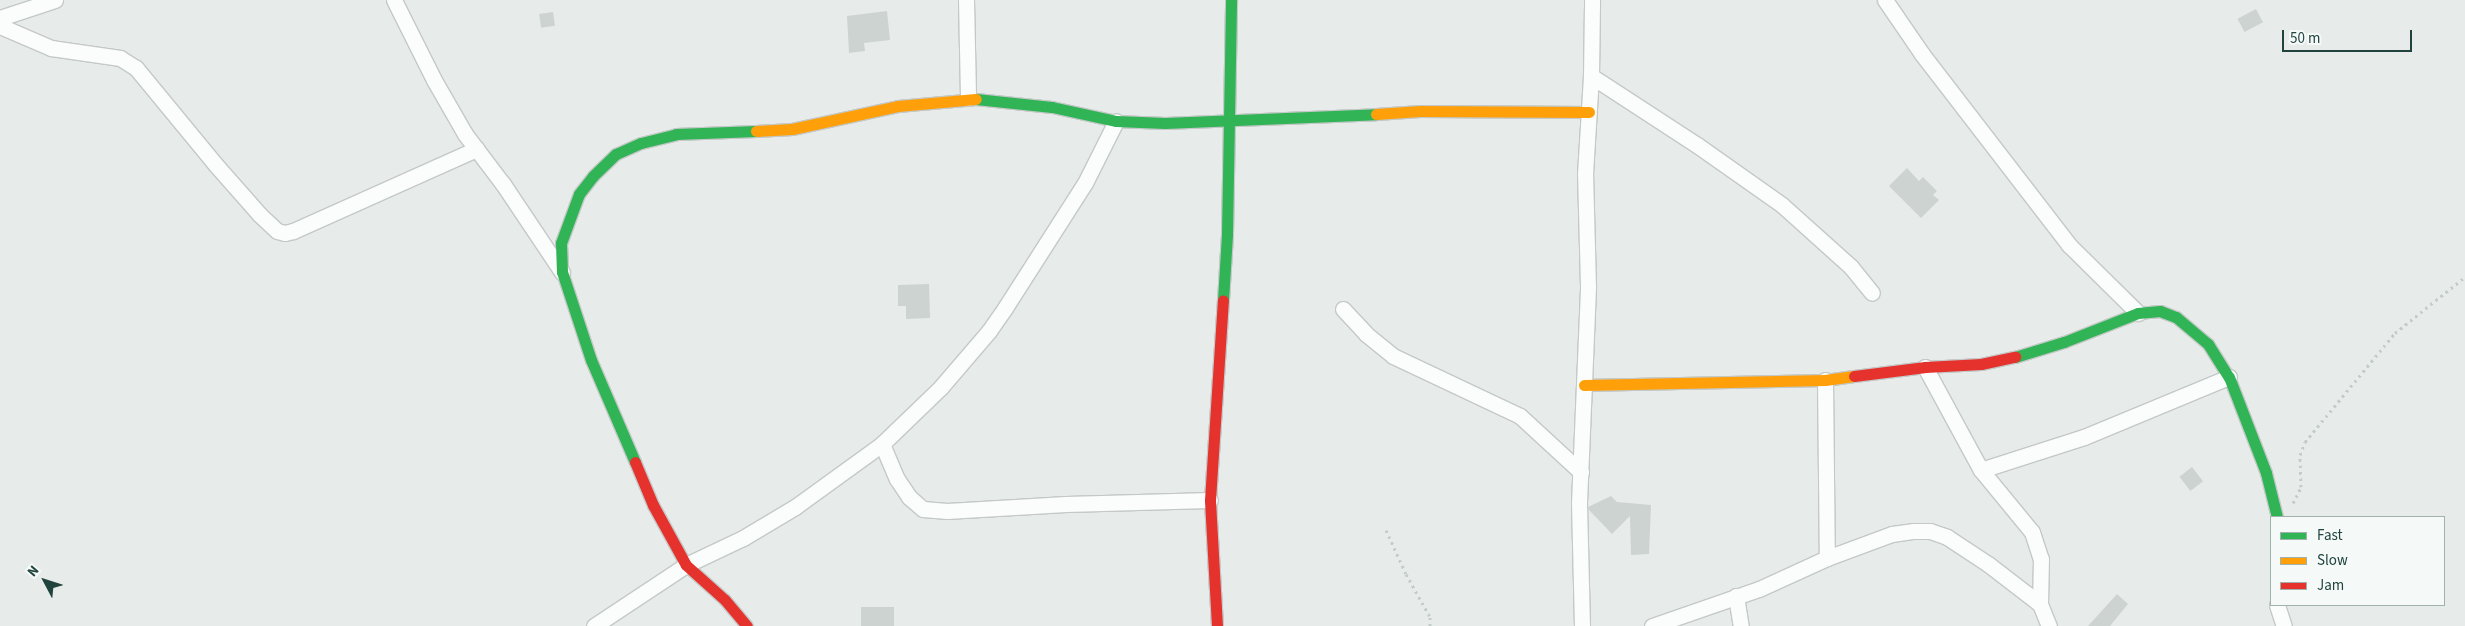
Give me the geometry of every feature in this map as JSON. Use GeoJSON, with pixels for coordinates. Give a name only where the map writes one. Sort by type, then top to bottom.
{"type":"FeatureCollection","features":[{"type":"Feature","properties":{"kind":"street"},"geometry":{"type":"LineString","coordinates":[[0,18],[55,0]]}},
{"type":"Feature","properties":{"kind":"street"},"geometry":{"type":"LineString","coordinates":[[394,0],[434,80],[476,149],[562,272]]}},
{"type":"Feature","properties":{"kind":"street"},"geometry":{"type":"LineString","coordinates":[[966,0],[968,98]]}},
{"type":"Feature","properties":{"kind":"street"},"geometry":{"type":"LineString","coordinates":[[1217,626],[1210,500],[1227,234],[1231,0]]}},
{"type":"Feature","properties":{"kind":"street"},"geometry":{"type":"LineString","coordinates":[[1582,626],[1581,472],[1588,286],[1585,174],[1591,76],[1592,0]]}},
{"type":"Feature","properties":{"kind":"street"},"geometry":{"type":"LineString","coordinates":[[1885,0],[1922,54],[2069,245],[2138,313]]}},
{"type":"Feature","properties":{"kind":"street"},"geometry":{"type":"LineString","coordinates":[[0,26],[51,48],[120,58],[136,68],[215,164],[260,215],[277,231],[285,233],[294,231],[476,149]]}},
{"type":"Feature","properties":{"kind":"street"},"geometry":{"type":"LineString","coordinates":[[1591,76],[1697,145],[1782,205],[1851,267],[1872,293]]}},
{"type":"Feature","properties":{"kind":"street"},"geometry":{"type":"LineString","coordinates":[[747,626],[724,600],[686,565],[653,505],[591,360],[562,272],[561,243],[580,194],[593,176],[616,154],[641,143],[676,134],[792,129],[898,106],[968,98],[1052,107],[1116,121],[1165,123],[1325,118],[1420,111],[1589,112]]}},
{"type":"Feature","properties":{"kind":"street"},"geometry":{"type":"LineString","coordinates":[[594,626],[686,565],[742,538],[795,507],[882,444],[941,387],[990,331],[1085,182],[1116,121]]}},
{"type":"Feature","properties":{"kind":"street"},"geometry":{"type":"LineString","coordinates":[[1344,309],[1366,334],[1393,356],[1520,416],[1581,472]]}},
{"type":"Feature","properties":{"kind":"street"},"geometry":{"type":"LineString","coordinates":[[1584,385],[1826,380],[1924,367],[1981,364],[2022,355],[2064,342],[2138,313],[2160,311],[2176,317],[2208,344],[2229,377],[2266,474],[2277,516]]}},
{"type":"Feature","properties":{"kind":"street"},"geometry":{"type":"LineString","coordinates":[[1924,367],[1981,470],[2032,532],[2041,559],[2040,604],[2048,626]]}},
{"type":"Feature","properties":{"kind":"street"},"geometry":{"type":"LineString","coordinates":[[1981,470],[2084,438],[2229,377]]}},
{"type":"Feature","properties":{"kind":"street"},"geometry":{"type":"LineString","coordinates":[[1826,380],[1827,558]]}},
{"type":"Feature","properties":{"kind":"street"},"geometry":{"type":"LineString","coordinates":[[882,444],[897,479],[909,497],[924,508],[946,511],[1094,503],[1210,500]]}},
{"type":"Feature","properties":{"kind":"street"},"geometry":{"type":"LineString","coordinates":[[1652,626],[1760,589],[1827,558],[1892,534],[1930,531],[1947,537],[1963,547],[2040,604]]}},
{"type":"Feature","properties":{"kind":"street"},"geometry":{"type":"LineString","coordinates":[[1736,596],[1741,626]]}},
{"type":"Feature","properties":{"kind":"street"},"geometry":{"type":"LineString","coordinates":[[2278,606],[2284,626]]}},
{"type":"Feature","properties":{"kind":"path"},"geometry":{"type":"LineString","coordinates":[[2291,505],[2301,487],[2300,454],[2304,442],[2395,333],[2465,276]]}},
{"type":"Feature","properties":{"kind":"path"},"geometry":{"type":"LineString","coordinates":[[1386,530],[1406,574],[1430,617],[1430,626]]}},
{"type":"Feature","properties":{"kind":"building"},"geometry":{"type":"Polygon","coordinates":[[[2256,9],[2263,22],[2245,32],[2237,19],[2256,9]]]}},
{"type":"Feature","properties":{"kind":"building"},"geometry":{"type":"Polygon","coordinates":[[[887,11],[890,40],[864,43],[865,51],[849,53],[847,16],[887,11]]]}},
{"type":"Feature","properties":{"kind":"building"},"geometry":{"type":"Polygon","coordinates":[[[553,12],[555,26],[541,28],[539,14],[553,12]]]}},
{"type":"Feature","properties":{"kind":"building"},"geometry":{"type":"Polygon","coordinates":[[[1907,168],[1919,181],[1923,177],[1937,191],[1933,195],[1939,200],[1921,218],[1889,186],[1907,168]]]}},
{"type":"Feature","properties":{"kind":"building"},"geometry":{"type":"Polygon","coordinates":[[[929,284],[930,318],[906,319],[906,306],[898,306],[898,285],[929,284]]]}},
{"type":"Feature","properties":{"kind":"building"},"geometry":{"type":"Polygon","coordinates":[[[2192,467],[2203,481],[2190,491],[2179,477],[2192,467]]]}},
{"type":"Feature","properties":{"kind":"building"},"geometry":{"type":"Polygon","coordinates":[[[1611,496],[1617,502],[1651,505],[1649,554],[1631,555],[1630,516],[1612,534],[1589,510],[1588,507],[1611,496]]]}},
{"type":"Feature","properties":{"kind":"building"},"geometry":{"type":"Polygon","coordinates":[[[2117,594],[2128,604],[2110,626],[2088,626],[2117,594]]]}},
{"type":"Feature","properties":{"kind":"building"},"geometry":{"type":"Polygon","coordinates":[[[861,607],[894,607],[894,626],[861,626],[861,607]]]}},
{"type":"Feature","properties":{"kind":"traffic: fast"},"geometry":{"type":"LineString","coordinates":[[1223,300],[1227,234],[1231,0]]}},
{"type":"Feature","properties":{"kind":"traffic: fast"},"geometry":{"type":"LineString","coordinates":[[976,99],[1052,107],[1116,121],[1165,123],[1376,114]]}},
{"type":"Feature","properties":{"kind":"traffic: fast"},"geometry":{"type":"LineString","coordinates":[[635,462],[591,360],[562,272],[561,243],[579,194],[593,176],[616,154],[641,143],[676,134],[756,131]]}},
{"type":"Feature","properties":{"kind":"traffic: fast"},"geometry":{"type":"LineString","coordinates":[[2015,357],[2064,342],[2138,313],[2160,311],[2176,317],[2208,344],[2229,377],[2266,473],[2277,516]]}},
{"type":"Feature","properties":{"kind":"traffic: slow"},"geometry":{"type":"LineString","coordinates":[[756,131],[792,129],[898,106],[976,99]]}},
{"type":"Feature","properties":{"kind":"traffic: slow"},"geometry":{"type":"LineString","coordinates":[[1376,114],[1420,111],[1589,112]]}},
{"type":"Feature","properties":{"kind":"traffic: slow"},"geometry":{"type":"LineString","coordinates":[[1584,385],[1825,380],[1854,376]]}},
{"type":"Feature","properties":{"kind":"traffic: jam"},"geometry":{"type":"LineString","coordinates":[[1217,626],[1210,500],[1223,300]]}},
{"type":"Feature","properties":{"kind":"traffic: jam"},"geometry":{"type":"LineString","coordinates":[[1854,376],[1925,367],[1981,364],[2015,357]]}},
{"type":"Feature","properties":{"kind":"traffic: jam"},"geometry":{"type":"LineString","coordinates":[[635,462],[653,505],[686,565],[725,600],[747,626]]}}]}
